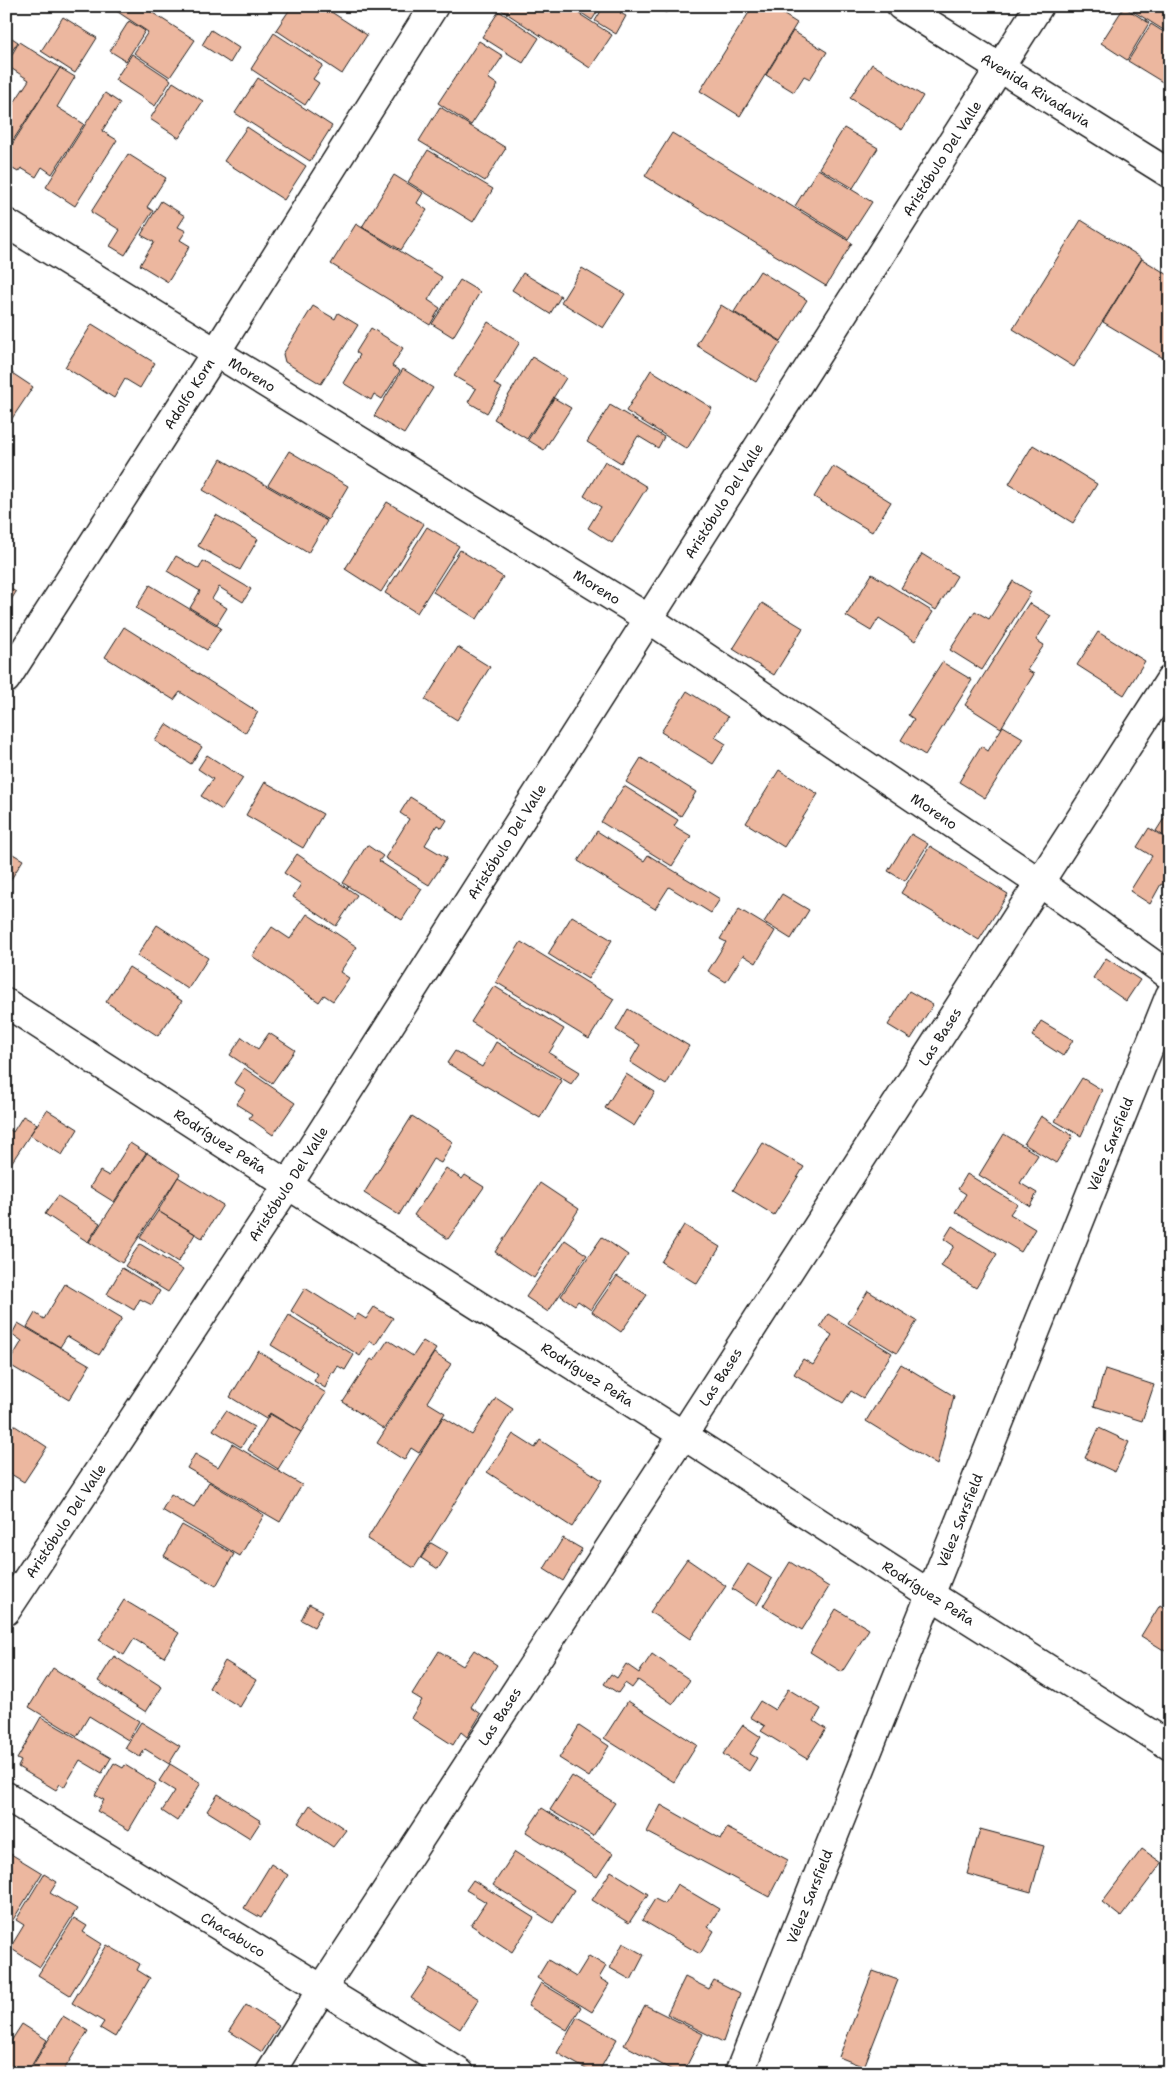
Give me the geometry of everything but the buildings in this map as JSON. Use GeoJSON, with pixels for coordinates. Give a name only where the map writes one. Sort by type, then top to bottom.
{"type":"FeatureCollection","features":[{"type":"Feature","properties":{"kind":"street","name":"Adolfo Korn"},"geometry":{"type":"LineString","coordinates":[[6,679],[216,352],[434,6]]}},
{"type":"Feature","properties":{"kind":"street","name":"Avenida Rivadavia"},"geometry":{"type":"LineString","coordinates":[[901,6],[999,69],[1170,174]]}},
{"type":"Feature","properties":{"kind":"street","name":"Aristóbulo Del Valle"},"geometry":{"type":"LineString","coordinates":[[6,1611],[288,1185],[1039,6]]}},
{"type":"Feature","properties":{"kind":"street","name":"Moreno"},"geometry":{"type":"LineString","coordinates":[[6,223],[648,619],[1039,882],[1170,976]]}},
{"type":"Feature","properties":{"kind":"street","name":"Las Bases"},"geometry":{"type":"LineString","coordinates":[[270,2073],[322,1989],[1170,680]]}},
{"type":"Feature","properties":{"kind":"street","name":"Vélez Sarsfield"},"geometry":{"type":"LineString","coordinates":[[739,2073],[1170,995]]}},
{"type":"Feature","properties":{"kind":"street","name":"Rodríguez Peña"},"geometry":{"type":"LineString","coordinates":[[6,1003],[288,1185],[683,1434],[931,1595],[1170,1746]]}},
{"type":"Feature","properties":{"kind":"street","name":"Chacabuco"},"geometry":{"type":"LineString","coordinates":[[6,1796],[460,2073]]}}]}
